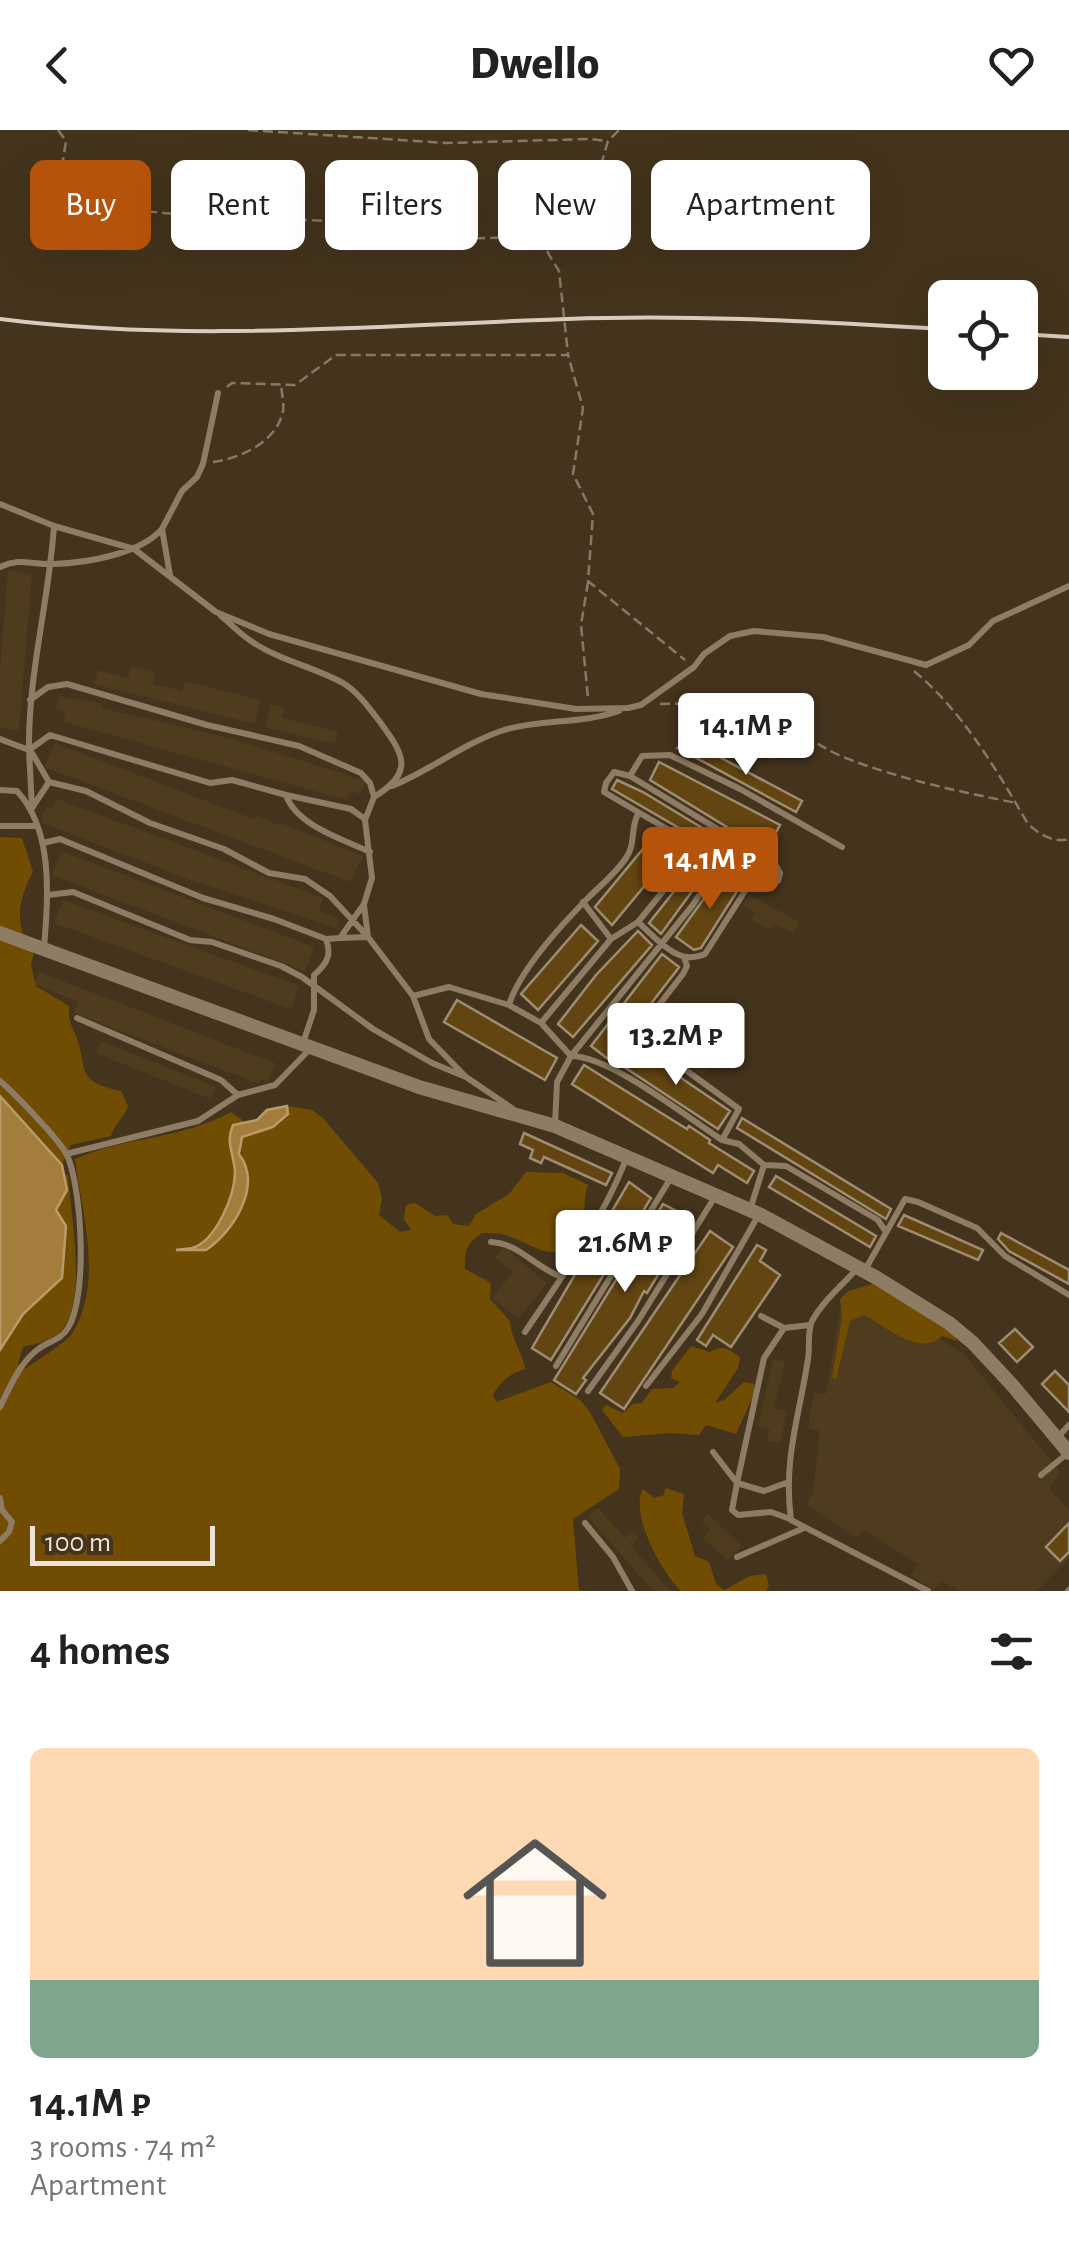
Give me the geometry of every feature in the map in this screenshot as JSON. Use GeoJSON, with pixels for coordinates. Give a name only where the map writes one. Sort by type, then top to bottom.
{"type":"FeatureCollection","features":[{"type":"Feature","properties":{"kind":"street"},"geometry":{"type":"LineString","coordinates":[[0,933],[419,1087],[554,1126],[754,1212],[948,1322],[973,1343],[1069,1453]]}},
{"type":"Feature","properties":{"kind":"lane"},"geometry":{"type":"LineString","coordinates":[[0,566],[17,559],[52,565],[151,542],[203,464],[218,393]]}},
{"type":"Feature","properties":{"kind":"lane"},"geometry":{"type":"LineString","coordinates":[[0,504],[54,526],[134,549],[252,642],[346,685],[362,698],[402,754],[391,786]]}},
{"type":"Feature","properties":{"kind":"lane"},"geometry":{"type":"LineString","coordinates":[[44,950],[48,895],[43,843],[32,808],[30,700],[52,565],[54,526]]}},
{"type":"Feature","properties":{"kind":"lane"},"geometry":{"type":"LineString","coordinates":[[162,529],[170,575]]}},
{"type":"Feature","properties":{"kind":"lane"},"geometry":{"type":"LineString","coordinates":[[374,797],[470,743],[507,729],[603,717],[641,705],[694,668],[704,654],[730,636],[754,632],[823,638],[926,665],[970,645],[993,621],[1069,586]]}},
{"type":"Feature","properties":{"kind":"lane"},"geometry":{"type":"LineString","coordinates":[[216,612],[269,634],[464,689],[590,710],[628,708]]}},
{"type":"Feature","properties":{"kind":"lane"},"geometry":{"type":"LineString","coordinates":[[30,700],[48,687],[68,684],[207,725],[299,746],[361,773],[370,783],[374,797],[366,820],[372,878],[364,904],[368,937]]}},
{"type":"Feature","properties":{"kind":"lane"},"geometry":{"type":"LineString","coordinates":[[29,750],[50,734],[210,783],[232,780],[351,809],[366,820]]}},
{"type":"Feature","properties":{"kind":"lane"},"geometry":{"type":"LineString","coordinates":[[0,739],[29,750],[49,782],[86,791],[150,823],[224,849],[269,874],[305,879],[352,916],[413,996],[429,1038],[466,1077],[519,1114]]}},
{"type":"Feature","properties":{"kind":"lane"},"geometry":{"type":"LineString","coordinates":[[630,776],[642,756],[670,755],[740,788],[842,847]]}},
{"type":"Feature","properties":{"kind":"lane"},"geometry":{"type":"LineString","coordinates":[[614,772],[630,776],[775,864],[780,872],[773,886],[752,880],[604,792],[614,772]]}},
{"type":"Feature","properties":{"kind":"lane"},"geometry":{"type":"LineString","coordinates":[[32,808],[49,782]]}},
{"type":"Feature","properties":{"kind":"lane"},"geometry":{"type":"LineString","coordinates":[[0,790],[17,791],[32,808]]}},
{"type":"Feature","properties":{"kind":"lane"},"geometry":{"type":"LineString","coordinates":[[286,796],[291,809],[326,832],[370,852]]}},
{"type":"Feature","properties":{"kind":"lane"},"geometry":{"type":"LineString","coordinates":[[508,1005],[514,986],[583,902],[634,848],[633,823],[638,814]]}},
{"type":"Feature","properties":{"kind":"lane"},"geometry":{"type":"LineString","coordinates":[[0,826],[35,826]]}},
{"type":"Feature","properties":{"kind":"lane"},"geometry":{"type":"LineString","coordinates":[[43,843],[60,838],[202,898],[326,938],[368,937]]}},
{"type":"Feature","properties":{"kind":"lane"},"geometry":{"type":"LineString","coordinates":[[541,1023],[612,940],[638,922],[664,890],[690,845]]}},
{"type":"Feature","properties":{"kind":"lane"},"geometry":{"type":"LineString","coordinates":[[554,1126],[556,1082],[571,1056],[662,944],[721,862]]}},
{"type":"Feature","properties":{"kind":"lane"},"geometry":{"type":"LineString","coordinates":[[638,922],[662,944],[684,957],[697,958],[705,954],[752,880]]}},
{"type":"Feature","properties":{"kind":"lane"},"geometry":{"type":"LineString","coordinates":[[48,895],[73,892],[190,940],[212,942],[281,966],[372,1029],[466,1077]]}},
{"type":"Feature","properties":{"kind":"lane"},"geometry":{"type":"LineString","coordinates":[[583,902],[612,940]]}},
{"type":"Feature","properties":{"kind":"lane"},"geometry":{"type":"LineString","coordinates":[[340,938],[364,904]]}},
{"type":"Feature","properties":{"kind":"lane"},"geometry":{"type":"LineString","coordinates":[[66,1154],[198,1122],[238,1095],[274,1085],[308,1045],[314,976],[326,964],[330,950],[326,938]]}},
{"type":"Feature","properties":{"kind":"lane"},"geometry":{"type":"LineString","coordinates":[[610,1067],[683,974],[687,966],[684,957]]}},
{"type":"Feature","properties":{"kind":"lane"},"geometry":{"type":"LineString","coordinates":[[413,996],[450,987],[508,1005],[541,1023],[571,1056],[586,1056],[610,1067],[722,1140],[739,1144],[764,1165],[786,1166],[878,1220],[886,1232]]}},
{"type":"Feature","properties":{"kind":"lane"},"geometry":{"type":"LineString","coordinates":[[76,1018],[221,1080],[238,1095]]}},
{"type":"Feature","properties":{"kind":"lane"},"geometry":{"type":"LineString","coordinates":[[635,1036],[739,1109],[722,1140]]}},
{"type":"Feature","properties":{"kind":"lane"},"geometry":{"type":"LineString","coordinates":[[0,1081],[66,1154],[80,1225],[82,1272],[70,1325],[59,1339],[38,1349],[16,1373],[0,1407]]}},
{"type":"Feature","properties":{"kind":"lane"},"geometry":{"type":"LineString","coordinates":[[525,1332],[585,1245],[610,1200],[627,1157]]}},
{"type":"Feature","properties":{"kind":"lane"},"geometry":{"type":"LineString","coordinates":[[646,1386],[702,1314],[754,1212],[764,1165]]}},
{"type":"Feature","properties":{"kind":"lane"},"geometry":{"type":"LineString","coordinates":[[556,1366],[672,1176]]}},
{"type":"Feature","properties":{"kind":"lane"},"geometry":{"type":"LineString","coordinates":[[588,1391],[638,1321],[716,1195]]}},
{"type":"Feature","properties":{"kind":"lane"},"geometry":{"type":"LineString","coordinates":[[791,1520],[786,1484],[794,1420],[809,1357],[810,1325],[832,1295],[861,1270],[905,1200],[977,1228],[1005,1256],[1069,1295]]}},
{"type":"Feature","properties":{"kind":"lane"},"geometry":{"type":"LineString","coordinates":[[490,1242],[507,1243],[562,1277]]}},
{"type":"Feature","properties":{"kind":"lane"},"geometry":{"type":"LineString","coordinates":[[761,1316],[784,1328],[810,1325]]}},
{"type":"Feature","properties":{"kind":"lane"},"geometry":{"type":"LineString","coordinates":[[784,1328],[764,1358],[732,1510],[738,1515],[771,1512],[791,1520],[928,1591]]}},
{"type":"Feature","properties":{"kind":"lane"},"geometry":{"type":"LineString","coordinates":[[1056,1439],[1069,1425]]}},
{"type":"Feature","properties":{"kind":"lane"},"geometry":{"type":"LineString","coordinates":[[712,1452],[737,1483],[764,1491],[786,1484]]}},
{"type":"Feature","properties":{"kind":"lane"},"geometry":{"type":"LineString","coordinates":[[1040,1475],[1069,1453]]}},
{"type":"Feature","properties":{"kind":"lane"},"geometry":{"type":"LineString","coordinates":[[0,1498],[2,1510],[12,1522],[10,1532],[0,1540]]}},
{"type":"Feature","properties":{"kind":"lane"},"geometry":{"type":"LineString","coordinates":[[584,1523],[613,1557],[632,1591]]}},
{"type":"Feature","properties":{"kind":"lane"},"geometry":{"type":"LineString","coordinates":[[738,1557],[804,1528]]}},
{"type":"Feature","properties":{"kind":"path"},"geometry":{"type":"LineString","coordinates":[[58,130],[66,140],[60,179],[83,203],[162,213],[326,221],[438,240],[498,237]]}},
{"type":"Feature","properties":{"kind":"path"},"geometry":{"type":"LineString","coordinates":[[248,130],[446,143],[590,138],[608,141]]}},
{"type":"Feature","properties":{"kind":"path"},"geometry":{"type":"LineString","coordinates":[[602,160],[608,141],[619,130]]}},
{"type":"Feature","properties":{"kind":"path"},"geometry":{"type":"LineString","coordinates":[[547,250],[559,271],[568,354],[583,408],[573,474],[593,514],[581,625],[590,710]]}},
{"type":"Feature","properties":{"kind":"path"},"geometry":{"type":"LineString","coordinates":[[218,393],[232,383],[295,385],[336,355],[568,354]]}},
{"type":"Feature","properties":{"kind":"path"},"geometry":{"type":"LineString","coordinates":[[203,464],[236,459],[268,438],[283,412],[281,384]]}},
{"type":"Feature","properties":{"kind":"path"},"geometry":{"type":"LineString","coordinates":[[588,580],[694,668]]}},
{"type":"Feature","properties":{"kind":"path"},"geometry":{"type":"LineString","coordinates":[[900,660],[938,692],[976,740],[1028,824],[1040,835],[1060,841],[1069,839]]}},
{"type":"Feature","properties":{"kind":"path"},"geometry":{"type":"LineString","coordinates":[[641,705],[698,702],[730,708],[786,727],[840,756],[912,780],[1016,803]]}},
{"type":"Feature","properties":{"kind":"path"},"geometry":{"type":"LineString","coordinates":[[670,755],[730,708]]}},
{"type":"Feature","properties":{"kind":"shaded area"},"geometry":{"type":"Polygon","coordinates":[[[8,570],[32,575],[19,730],[0,728],[8,570]]]}},
{"type":"Feature","properties":{"kind":"shaded area"},"geometry":{"type":"Polygon","coordinates":[[[131,666],[155,672],[153,684],[182,691],[185,681],[261,700],[255,724],[94,684],[98,670],[128,678],[131,666]]]}},
{"type":"Feature","properties":{"kind":"shaded area"},"geometry":{"type":"Polygon","coordinates":[[[59,696],[233,739],[366,781],[360,794],[350,791],[347,800],[64,722],[65,712],[56,709],[59,696]]]}},
{"type":"Feature","properties":{"kind":"shaded area"},"geometry":{"type":"Polygon","coordinates":[[[271,704],[284,707],[282,718],[338,732],[335,744],[265,727],[271,704]]]}},
{"type":"Feature","properties":{"kind":"shaded area"},"geometry":{"type":"Polygon","coordinates":[[[748,720],[784,736],[773,761],[727,741],[734,727],[743,731],[748,720]]]}},
{"type":"Feature","properties":{"kind":"shaded area"},"geometry":{"type":"Polygon","coordinates":[[[55,743],[253,819],[257,816],[281,823],[363,856],[350,882],[44,767],[55,743]]]}},
{"type":"Feature","properties":{"kind":"shaded area"},"geometry":{"type":"Polygon","coordinates":[[[57,799],[323,898],[319,911],[339,919],[336,928],[187,879],[41,822],[46,807],[52,808],[57,799]]]}},
{"type":"Feature","properties":{"kind":"shaded area"},"geometry":{"type":"Polygon","coordinates":[[[0,837],[22,838],[33,872],[21,902],[23,935],[0,929],[0,837]]]}},
{"type":"Feature","properties":{"kind":"shaded area"},"geometry":{"type":"Polygon","coordinates":[[[61,851],[314,947],[305,971],[52,875],[61,851]]]}},
{"type":"Feature","properties":{"kind":"shaded area"},"geometry":{"type":"Polygon","coordinates":[[[749,895],[799,922],[793,933],[774,923],[770,930],[751,920],[755,912],[743,905],[749,895]]]}},
{"type":"Feature","properties":{"kind":"shaded area"},"geometry":{"type":"Polygon","coordinates":[[[63,900],[299,986],[291,1009],[54,923],[63,900]]]}},
{"type":"Feature","properties":{"kind":"shaded area"},"geometry":{"type":"Polygon","coordinates":[[[0,939],[34,952],[31,965],[36,986],[69,1006],[86,1073],[96,1083],[121,1091],[128,1106],[111,1136],[71,1145],[62,1165],[0,1096],[0,939]]]}},
{"type":"Feature","properties":{"kind":"shaded area"},"geometry":{"type":"Polygon","coordinates":[[[39,972],[275,1063],[268,1082],[261,1079],[259,1084],[74,1013],[78,1001],[34,984],[39,972]]]}},
{"type":"Feature","properties":{"kind":"shaded area"},"geometry":{"type":"Polygon","coordinates":[[[676,1003],[693,1017],[677,1037],[711,1065],[702,1075],[651,1032],[676,1003]]]}},
{"type":"Feature","properties":{"kind":"shaded area"},"geometry":{"type":"Polygon","coordinates":[[[101,1041],[216,1087],[211,1099],[96,1053],[101,1041]]]}},
{"type":"Feature","properties":{"kind":"shaded area"},"geometry":{"type":"Polygon","coordinates":[[[0,1096],[62,1165],[67,1190],[56,1210],[66,1226],[62,1278],[23,1314],[0,1350],[0,1096]]]}},
{"type":"Feature","properties":{"kind":"shaded area"},"geometry":{"type":"Polygon","coordinates":[[[287,1106],[312,1110],[323,1118],[378,1183],[382,1198],[379,1215],[400,1232],[411,1230],[404,1219],[406,1205],[415,1203],[435,1216],[447,1215],[453,1224],[469,1226],[476,1214],[509,1194],[526,1172],[563,1173],[588,1185],[582,1223],[566,1248],[548,1252],[506,1235],[482,1233],[470,1244],[465,1263],[465,1269],[491,1283],[490,1299],[510,1321],[524,1363],[525,1369],[506,1378],[496,1390],[496,1402],[551,1382],[580,1400],[590,1412],[620,1469],[619,1489],[573,1519],[579,1591],[0,1591],[0,1350],[23,1314],[62,1278],[66,1226],[56,1210],[66,1190],[64,1174],[68,1175],[74,1233],[74,1301],[60,1332],[23,1347],[18,1364],[23,1370],[72,1334],[82,1314],[89,1271],[88,1248],[75,1159],[193,1128],[231,1112],[245,1122],[233,1125],[235,1174],[229,1199],[208,1236],[183,1248],[206,1250],[235,1217],[245,1198],[242,1137],[255,1134],[288,1114],[287,1106]]]}},
{"type":"Feature","properties":{"kind":"shaded area"},"geometry":{"type":"Polygon","coordinates":[[[287,1106],[288,1114],[273,1127],[242,1137],[239,1154],[246,1167],[246,1194],[226,1232],[206,1250],[176,1250],[201,1244],[228,1204],[235,1172],[230,1143],[233,1125],[257,1120],[267,1110],[287,1106]]]}},
{"type":"Feature","properties":{"kind":"shaded area"},"geometry":{"type":"Polygon","coordinates":[[[504,1247],[547,1283],[518,1319],[492,1298],[513,1272],[495,1257],[504,1247]]]}},
{"type":"Feature","properties":{"kind":"shaded area"},"geometry":{"type":"Polygon","coordinates":[[[876,1283],[953,1334],[957,1341],[942,1336],[933,1342],[913,1342],[864,1315],[850,1321],[836,1380],[832,1377],[842,1318],[840,1299],[849,1291],[876,1283]]]}},
{"type":"Feature","properties":{"kind":"shaded area"},"geometry":{"type":"Polygon","coordinates":[[[871,1295],[964,1354],[1060,1472],[1049,1489],[1069,1510],[1069,1558],[1036,1591],[961,1591],[941,1581],[934,1590],[911,1575],[918,1564],[863,1529],[857,1538],[806,1504],[813,1493],[820,1431],[808,1428],[814,1392],[826,1394],[841,1305],[871,1295]]]}},
{"type":"Feature","properties":{"kind":"shaded area"},"geometry":{"type":"Polygon","coordinates":[[[691,1346],[710,1352],[725,1349],[740,1357],[738,1368],[715,1403],[744,1382],[754,1384],[755,1392],[736,1434],[706,1425],[699,1435],[623,1437],[602,1410],[606,1405],[623,1413],[633,1404],[642,1403],[652,1389],[673,1388],[680,1382],[671,1378],[672,1371],[691,1346]]]}},
{"type":"Feature","properties":{"kind":"shaded area"},"geometry":{"type":"Polygon","coordinates":[[[773,1359],[785,1362],[774,1408],[787,1411],[780,1443],[767,1440],[770,1430],[758,1427],[773,1359]]]}},
{"type":"Feature","properties":{"kind":"shaded area"},"geometry":{"type":"Polygon","coordinates":[[[665,1488],[684,1494],[682,1513],[695,1556],[709,1562],[716,1584],[724,1590],[750,1576],[766,1574],[766,1591],[681,1591],[657,1557],[640,1513],[643,1489],[654,1498],[664,1495],[665,1488]]]}},
{"type":"Feature","properties":{"kind":"shaded area"},"geometry":{"type":"Polygon","coordinates":[[[598,1508],[625,1538],[633,1531],[639,1538],[631,1546],[670,1591],[653,1591],[588,1517],[598,1508]]]}},
{"type":"Feature","properties":{"kind":"shaded area"},"geometry":{"type":"Polygon","coordinates":[[[708,1514],[742,1546],[728,1561],[703,1537],[710,1530],[702,1522],[708,1514]]]}},
{"type":"Feature","properties":{"kind":"building"},"geometry":{"type":"Polygon","coordinates":[[[695,744],[802,801],[796,812],[689,754],[695,744]]]}},
{"type":"Feature","properties":{"kind":"building"},"geometry":{"type":"Polygon","coordinates":[[[659,762],[780,825],[766,851],[650,780],[659,762]]]}},
{"type":"Feature","properties":{"kind":"building"},"geometry":{"type":"Polygon","coordinates":[[[617,780],[770,869],[772,876],[765,878],[612,789],[617,780]]]}},
{"type":"Feature","properties":{"kind":"building"},"geometry":{"type":"Polygon","coordinates":[[[656,833],[675,849],[612,925],[595,907],[656,833]]]}},
{"type":"Feature","properties":{"kind":"building"},"geometry":{"type":"Polygon","coordinates":[[[701,857],[712,864],[661,934],[649,923],[701,857]]]}},
{"type":"Feature","properties":{"kind":"building"},"geometry":{"type":"Polygon","coordinates":[[[724,871],[743,882],[701,948],[694,950],[676,937],[724,871]]]}},
{"type":"Feature","properties":{"kind":"building"},"geometry":{"type":"Polygon","coordinates":[[[581,925],[598,941],[538,1010],[521,994],[581,925]]]}},
{"type":"Feature","properties":{"kind":"building"},"geometry":{"type":"Polygon","coordinates":[[[638,931],[652,945],[573,1037],[558,1024],[596,975],[638,931]]]}},
{"type":"Feature","properties":{"kind":"building"},"geometry":{"type":"Polygon","coordinates":[[[662,954],[679,967],[608,1059],[591,1046],[662,954]]]}},
{"type":"Feature","properties":{"kind":"building"},"geometry":{"type":"Polygon","coordinates":[[[457,1000],[557,1058],[545,1080],[444,1022],[457,1000]]]}},
{"type":"Feature","properties":{"kind":"building"},"geometry":{"type":"Polygon","coordinates":[[[635,1047],[730,1111],[718,1129],[621,1065],[635,1047]]]}},
{"type":"Feature","properties":{"kind":"building"},"geometry":{"type":"Polygon","coordinates":[[[584,1065],[687,1129],[689,1126],[754,1171],[747,1183],[718,1165],[713,1173],[572,1084],[584,1065]]]}},
{"type":"Feature","properties":{"kind":"building"},"geometry":{"type":"Polygon","coordinates":[[[742,1118],[891,1209],[886,1219],[737,1128],[742,1118]]]}},
{"type":"Feature","properties":{"kind":"building"},"geometry":{"type":"Polygon","coordinates":[[[524,1133],[612,1173],[606,1185],[544,1157],[541,1163],[530,1158],[533,1150],[520,1144],[524,1133]]]}},
{"type":"Feature","properties":{"kind":"building"},"geometry":{"type":"Polygon","coordinates":[[[776,1176],[876,1236],[870,1247],[769,1187],[776,1176]]]}},
{"type":"Feature","properties":{"kind":"building"},"geometry":{"type":"Polygon","coordinates":[[[629,1182],[651,1198],[551,1360],[532,1348],[629,1182]]]}},
{"type":"Feature","properties":{"kind":"building"},"geometry":{"type":"Polygon","coordinates":[[[663,1204],[692,1219],[647,1293],[644,1291],[630,1318],[583,1378],[586,1380],[576,1394],[554,1380],[663,1204]]]}},
{"type":"Feature","properties":{"kind":"building"},"geometry":{"type":"Polygon","coordinates":[[[904,1215],[983,1250],[978,1260],[898,1226],[904,1215]]]}},
{"type":"Feature","properties":{"kind":"building"},"geometry":{"type":"Polygon","coordinates":[[[710,1231],[733,1247],[624,1409],[600,1393],[710,1231]]]}},
{"type":"Feature","properties":{"kind":"building"},"geometry":{"type":"Polygon","coordinates":[[[1001,1233],[1069,1270],[1069,1284],[1009,1251],[998,1239],[1001,1233]]]}},
{"type":"Feature","properties":{"kind":"building"},"geometry":{"type":"Polygon","coordinates":[[[757,1245],[766,1250],[760,1261],[780,1275],[731,1347],[713,1335],[706,1346],[697,1340],[757,1245]]]}},
{"type":"Feature","properties":{"kind":"building"},"geometry":{"type":"Polygon","coordinates":[[[1015,1329],[1033,1347],[1017,1362],[999,1343],[1015,1329]]]}},
{"type":"Feature","properties":{"kind":"building"},"geometry":{"type":"Polygon","coordinates":[[[1055,1371],[1069,1385],[1069,1412],[1042,1384],[1055,1371]]]}},
{"type":"Feature","properties":{"kind":"building"},"geometry":{"type":"Polygon","coordinates":[[[1069,1523],[1069,1552],[1060,1561],[1046,1547],[1069,1523]]]}},
{"type":"Feature","properties":{"kind":"railway"},"geometry":{"type":"LineString","coordinates":[[0,319],[213,331],[662,317],[928,328]]}},
{"type":"Feature","properties":{"kind":"railway"},"geometry":{"type":"LineString","coordinates":[[1038,335],[1069,337]]}}]}
